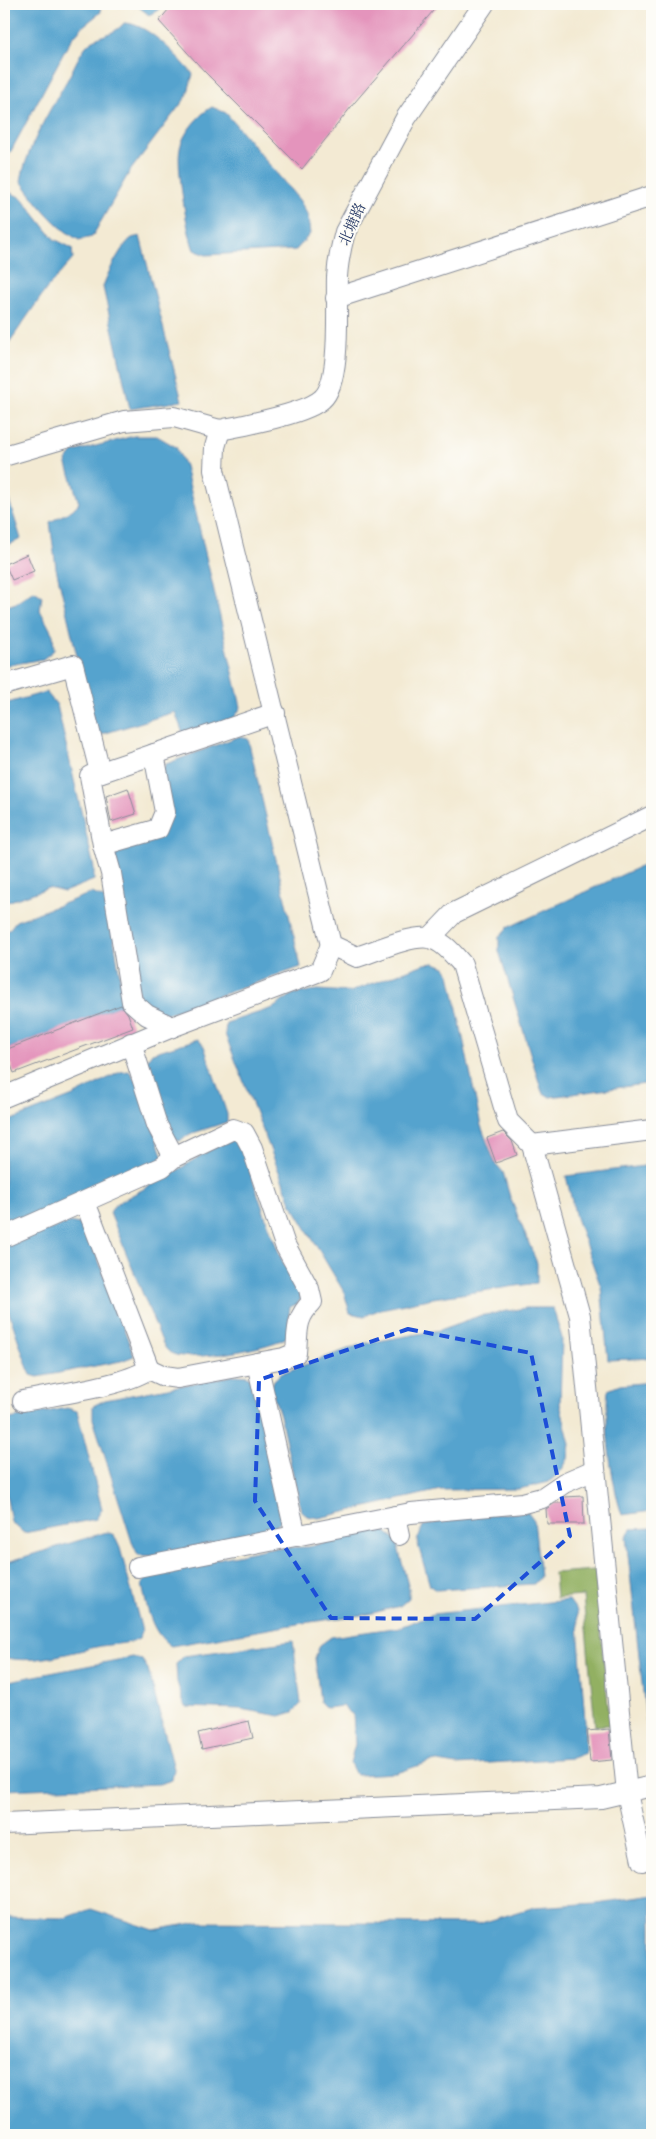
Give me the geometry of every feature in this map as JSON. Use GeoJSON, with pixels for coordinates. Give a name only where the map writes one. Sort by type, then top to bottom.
{"type":"FeatureCollection","features":[{"type":"Feature","properties":{"kind":"street","name":"北塘路"},"geometry":{"type":"LineString","coordinates":[[220,430],[307,408],[323,399],[331,384],[335,360],[336,298],[340,249],[345,232],[406,118],[484,4]]}},
{"type":"Feature","properties":{"kind":"street"},"geometry":{"type":"LineString","coordinates":[[336,298],[652,196]]}},
{"type":"Feature","properties":{"kind":"street"},"geometry":{"type":"LineString","coordinates":[[4,456],[124,421],[174,417],[220,430],[215,447],[214,470],[331,945],[320,971],[131,1043],[4,1098]]}},
{"type":"Feature","properties":{"kind":"street"},"geometry":{"type":"LineString","coordinates":[[4,685],[73,665],[100,772]]}},
{"type":"Feature","properties":{"kind":"street"},"geometry":{"type":"LineString","coordinates":[[172,1027],[147,1015],[132,1002],[111,873],[103,845],[90,776],[275,713]]}},
{"type":"Feature","properties":{"kind":"street"},"geometry":{"type":"LineString","coordinates":[[103,845],[158,829],[165,812],[154,754]]}},
{"type":"Feature","properties":{"kind":"street"},"geometry":{"type":"LineString","coordinates":[[430,938],[454,913],[652,816]]}},
{"type":"Feature","properties":{"kind":"street"},"geometry":{"type":"LineString","coordinates":[[331,945],[357,957],[413,939],[430,938],[448,948],[462,964],[508,1121],[532,1145],[580,1316],[627,1793],[642,1861]]}},
{"type":"Feature","properties":{"kind":"street"},"geometry":{"type":"LineString","coordinates":[[131,1043],[158,1125],[174,1157]]}},
{"type":"Feature","properties":{"kind":"street"},"geometry":{"type":"LineString","coordinates":[[4,1237],[162,1167],[174,1157],[233,1129],[244,1133],[252,1148],[285,1245],[309,1289],[312,1302],[302,1312],[299,1320],[296,1353],[284,1358],[178,1378],[164,1376],[149,1369],[85,1202]]}},
{"type":"Feature","properties":{"kind":"street"},"geometry":{"type":"LineString","coordinates":[[532,1145],[652,1130]]}},
{"type":"Feature","properties":{"kind":"street"},"geometry":{"type":"LineString","coordinates":[[257,1363],[296,1536]]}},
{"type":"Feature","properties":{"kind":"street"},"geometry":{"type":"LineString","coordinates":[[23,1402],[117,1382],[139,1375],[149,1369]]}},
{"type":"Feature","properties":{"kind":"street"},"geometry":{"type":"LineString","coordinates":[[138,1567],[394,1516],[441,1509],[523,1503],[542,1498],[564,1483],[594,1470]]}},
{"type":"Feature","properties":{"kind":"street"},"geometry":{"type":"LineString","coordinates":[[394,1516],[399,1535]]}},
{"type":"Feature","properties":{"kind":"street"},"geometry":{"type":"LineString","coordinates":[[4,1824],[581,1798],[627,1793],[652,1786]]}},
{"type":"Feature","properties":{"kind":"highlighted area"},"geometry":{"type":"Polygon","coordinates":[[[408,1329],[531,1353],[570,1536],[475,1619],[331,1618],[255,1501],[259,1380],[408,1329]]]}},
{"type":"Feature","properties":{"kind":"green space"},"geometry":{"type":"Polygon","coordinates":[[[595,1570],[610,1725],[595,1726],[583,1596],[556,1598],[554,1573],[595,1570]]]}},
{"type":"Feature","properties":{"kind":"water"},"geometry":{"type":"Polygon","coordinates":[[[4,4],[100,4],[101,12],[82,27],[70,41],[4,164],[4,4]]]}},
{"type":"Feature","properties":{"kind":"water"},"geometry":{"type":"Polygon","coordinates":[[[135,4],[163,4],[158,10],[149,15],[135,4]]]}},
{"type":"Feature","properties":{"kind":"water"},"geometry":{"type":"Polygon","coordinates":[[[124,23],[133,24],[143,29],[162,42],[193,74],[187,96],[130,171],[92,237],[79,240],[55,222],[21,181],[28,155],[34,142],[83,50],[95,39],[115,31],[124,23]]]}},
{"type":"Feature","properties":{"kind":"water"},"geometry":{"type":"Polygon","coordinates":[[[212,107],[226,113],[300,201],[308,216],[310,234],[296,250],[206,255],[194,250],[183,199],[179,157],[180,148],[184,136],[192,125],[212,107]]]}},
{"type":"Feature","properties":{"kind":"water"},"geometry":{"type":"Polygon","coordinates":[[[9,192],[22,198],[54,239],[72,248],[73,259],[47,288],[4,350],[4,199],[9,192]]]}},
{"type":"Feature","properties":{"kind":"water"},"geometry":{"type":"Polygon","coordinates":[[[140,236],[182,401],[130,409],[103,287],[119,253],[128,241],[140,236]]]}},
{"type":"Feature","properties":{"kind":"water"},"geometry":{"type":"Polygon","coordinates":[[[134,436],[157,436],[176,447],[185,466],[241,707],[235,717],[184,736],[175,712],[96,736],[56,568],[50,522],[72,510],[79,503],[66,461],[73,452],[134,436]]]}},
{"type":"Feature","properties":{"kind":"water"},"geometry":{"type":"Polygon","coordinates":[[[4,484],[21,539],[4,547],[4,484]]]}},
{"type":"Feature","properties":{"kind":"water"},"geometry":{"type":"Polygon","coordinates":[[[34,591],[42,596],[40,610],[53,635],[54,650],[43,659],[4,666],[4,607],[16,603],[34,591]]]}},
{"type":"Feature","properties":{"kind":"water"},"geometry":{"type":"Polygon","coordinates":[[[46,692],[57,705],[94,868],[94,880],[64,892],[48,888],[4,903],[4,704],[46,692]]]}},
{"type":"Feature","properties":{"kind":"water"},"geometry":{"type":"Polygon","coordinates":[[[240,736],[248,739],[301,967],[164,1015],[140,1003],[115,852],[118,846],[161,833],[160,773],[166,764],[240,736]]]}},
{"type":"Feature","properties":{"kind":"water"},"geometry":{"type":"Polygon","coordinates":[[[652,861],[652,1083],[550,1097],[542,1092],[499,951],[499,937],[507,928],[652,861]]]}},
{"type":"Feature","properties":{"kind":"water"},"geometry":{"type":"Polygon","coordinates":[[[92,893],[108,900],[124,1004],[5,1050],[4,933],[16,921],[92,893]]]}},
{"type":"Feature","properties":{"kind":"water"},"geometry":{"type":"Polygon","coordinates":[[[435,963],[445,967],[450,974],[481,1126],[495,1163],[503,1172],[510,1197],[537,1263],[537,1283],[433,1298],[381,1309],[364,1316],[350,1313],[344,1292],[292,1205],[225,1034],[226,1023],[273,1008],[293,994],[317,990],[350,992],[424,964],[435,963]]]}},
{"type":"Feature","properties":{"kind":"water"},"geometry":{"type":"Polygon","coordinates":[[[198,1039],[204,1046],[227,1114],[227,1122],[190,1134],[180,1141],[170,1138],[145,1063],[152,1053],[198,1039]]]}},
{"type":"Feature","properties":{"kind":"water"},"geometry":{"type":"Polygon","coordinates":[[[129,1071],[138,1083],[163,1158],[4,1230],[4,1123],[73,1096],[120,1072],[129,1071]]]}},
{"type":"Feature","properties":{"kind":"water"},"geometry":{"type":"Polygon","coordinates":[[[239,1137],[275,1243],[298,1288],[301,1299],[297,1304],[290,1307],[290,1335],[282,1340],[251,1349],[214,1355],[182,1356],[173,1354],[167,1350],[162,1342],[110,1213],[119,1202],[170,1175],[216,1146],[239,1137]]]}},
{"type":"Feature","properties":{"kind":"water"},"geometry":{"type":"Polygon","coordinates":[[[652,1165],[652,1358],[608,1360],[601,1287],[576,1218],[566,1176],[652,1165]]]}},
{"type":"Feature","properties":{"kind":"water"},"geometry":{"type":"Polygon","coordinates":[[[70,1222],[80,1224],[88,1232],[134,1356],[121,1361],[38,1377],[31,1375],[27,1366],[4,1298],[4,1247],[70,1222]]]}},
{"type":"Feature","properties":{"kind":"water"},"geometry":{"type":"Polygon","coordinates":[[[525,1308],[553,1308],[562,1338],[560,1404],[570,1444],[568,1459],[561,1471],[549,1482],[519,1489],[440,1490],[319,1518],[307,1516],[301,1511],[280,1415],[271,1388],[274,1380],[282,1373],[362,1344],[440,1330],[479,1316],[525,1308]]]}},
{"type":"Feature","properties":{"kind":"water"},"geometry":{"type":"Polygon","coordinates":[[[236,1375],[248,1376],[256,1384],[282,1519],[275,1528],[152,1556],[138,1555],[132,1542],[93,1419],[93,1406],[105,1400],[236,1375]]]}},
{"type":"Feature","properties":{"kind":"water"},"geometry":{"type":"Polygon","coordinates":[[[652,1382],[652,1511],[622,1515],[609,1453],[608,1390],[620,1385],[652,1382]]]}},
{"type":"Feature","properties":{"kind":"water"},"geometry":{"type":"Polygon","coordinates":[[[67,1408],[77,1411],[102,1509],[96,1519],[24,1533],[11,1522],[4,1481],[4,1420],[67,1408]]]}},
{"type":"Feature","properties":{"kind":"water"},"geometry":{"type":"Polygon","coordinates":[[[528,1512],[534,1520],[540,1577],[534,1584],[436,1590],[430,1586],[417,1541],[423,1526],[464,1516],[528,1512]]]}},
{"type":"Feature","properties":{"kind":"water"},"geometry":{"type":"Polygon","coordinates":[[[652,1528],[652,1742],[648,1738],[626,1537],[631,1529],[652,1528]]]}},
{"type":"Feature","properties":{"kind":"water"},"geometry":{"type":"Polygon","coordinates":[[[370,1531],[385,1531],[396,1540],[409,1589],[409,1598],[400,1606],[369,1614],[303,1623],[171,1646],[164,1641],[154,1627],[142,1585],[146,1576],[270,1548],[308,1547],[370,1531]]]}},
{"type":"Feature","properties":{"kind":"water"},"geometry":{"type":"Polygon","coordinates":[[[107,1532],[114,1535],[120,1548],[142,1631],[139,1639],[30,1660],[7,1658],[4,1653],[4,1563],[107,1532]]]}},
{"type":"Feature","properties":{"kind":"water"},"geometry":{"type":"Polygon","coordinates":[[[569,1600],[577,1611],[585,1721],[585,1753],[572,1758],[457,1765],[432,1761],[396,1773],[356,1775],[350,1763],[355,1744],[353,1715],[342,1706],[326,1708],[320,1702],[315,1658],[320,1645],[331,1637],[400,1627],[433,1614],[569,1600]]]}},
{"type":"Feature","properties":{"kind":"water"},"geometry":{"type":"Polygon","coordinates":[[[293,1641],[301,1704],[293,1712],[280,1716],[240,1709],[185,1707],[177,1682],[176,1664],[184,1656],[293,1641]]]}},
{"type":"Feature","properties":{"kind":"water"},"geometry":{"type":"Polygon","coordinates":[[[133,1657],[142,1660],[148,1669],[174,1769],[172,1780],[159,1784],[4,1790],[4,1682],[133,1657]]]}},
{"type":"Feature","properties":{"kind":"water"},"geometry":{"type":"Polygon","coordinates":[[[652,1895],[652,2135],[4,2135],[4,1917],[65,1918],[91,1909],[154,1930],[199,1922],[478,1924],[535,1907],[597,1903],[652,1895]]]}},
{"type":"Feature","properties":{"kind":"building"},"geometry":{"type":"Polygon","coordinates":[[[173,4],[439,4],[355,102],[302,169],[205,72],[159,21],[173,4]]]}},
{"type":"Feature","properties":{"kind":"building"},"geometry":{"type":"Polygon","coordinates":[[[27,554],[34,571],[12,580],[5,564],[27,554]]]}},
{"type":"Feature","properties":{"kind":"building"},"geometry":{"type":"Polygon","coordinates":[[[128,788],[136,814],[111,822],[106,796],[128,788]]]}},
{"type":"Feature","properties":{"kind":"building"},"geometry":{"type":"Polygon","coordinates":[[[121,1005],[128,1014],[133,1028],[14,1073],[5,1050],[121,1005]]]}},
{"type":"Feature","properties":{"kind":"building"},"geometry":{"type":"Polygon","coordinates":[[[503,1132],[512,1141],[517,1155],[496,1163],[487,1138],[503,1132]]]}},
{"type":"Feature","properties":{"kind":"building"},"geometry":{"type":"Polygon","coordinates":[[[583,1496],[584,1524],[547,1524],[546,1509],[555,1503],[563,1503],[563,1498],[565,1497],[583,1496]]]}},
{"type":"Feature","properties":{"kind":"building"},"geometry":{"type":"Polygon","coordinates":[[[249,1721],[253,1738],[202,1749],[198,1733],[249,1721]]]}},
{"type":"Feature","properties":{"kind":"building"},"geometry":{"type":"Polygon","coordinates":[[[609,1729],[612,1760],[590,1762],[587,1731],[609,1729]]]}}]}
